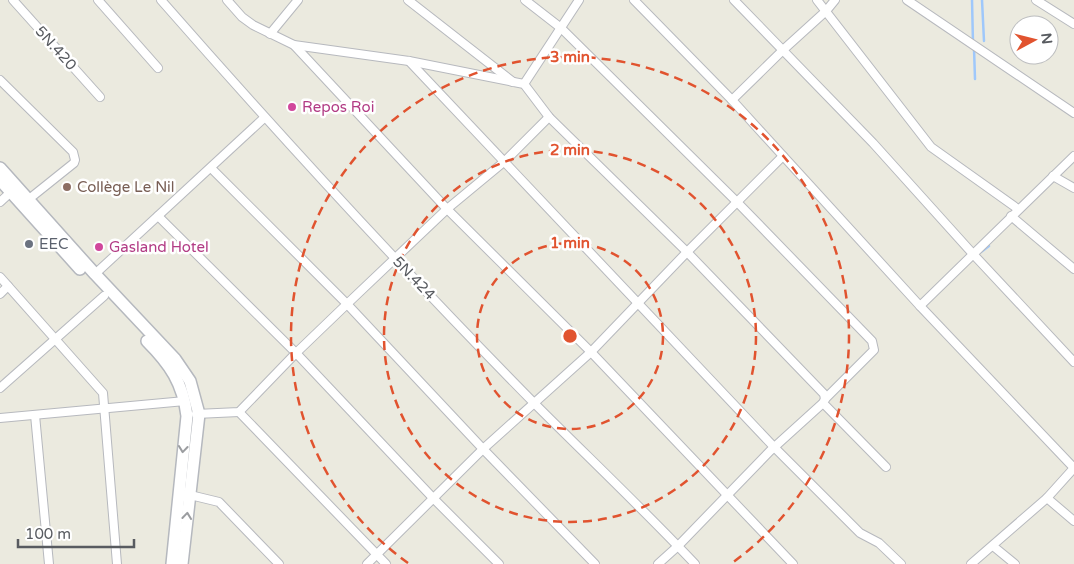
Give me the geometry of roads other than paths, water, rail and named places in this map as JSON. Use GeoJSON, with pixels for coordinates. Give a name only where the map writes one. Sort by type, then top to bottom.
{"type":"FeatureCollection","features":[{"type":"Feature","properties":{"kind":"main road"},"geometry":{"type":"LineString","coordinates":[[0,168],[14,189],[104,296],[155,349],[180,384],[185,401],[186,416],[182,564]]}},
{"type":"Feature","properties":{"kind":"main road"},"geometry":{"type":"LineString","coordinates":[[0,180],[29,200],[94,274],[179,364],[190,381],[199,414],[172,564]]}},
{"type":"Feature","properties":{"kind":"street","name":"5N.420"},"geometry":{"type":"LineString","coordinates":[[13,0],[100,97]]}},
{"type":"Feature","properties":{"kind":"street"},"geometry":{"type":"LineString","coordinates":[[98,0],[158,68]]}},
{"type":"Feature","properties":{"kind":"street","name":"5N.424"},"geometry":{"type":"LineString","coordinates":[[161,0],[264,118],[396,259],[534,403],[695,564]]}},
{"type":"Feature","properties":{"kind":"street"},"geometry":{"type":"LineString","coordinates":[[228,0],[242,17],[253,25],[294,45],[409,61],[524,84],[550,117],[686,252],[824,394],[824,401],[886,468]]}},
{"type":"Feature","properties":{"kind":"street"},"geometry":{"type":"LineString","coordinates":[[270,34],[298,0]]}},
{"type":"Feature","properties":{"kind":"street"},"geometry":{"type":"LineString","coordinates":[[408,0],[515,83]]}},
{"type":"Feature","properties":{"kind":"street"},"geometry":{"type":"LineString","coordinates":[[525,0],[561,28],[737,202],[872,341],[874,346],[874,350],[824,401],[774,447],[678,546],[658,564]]}},
{"type":"Feature","properties":{"kind":"street"},"geometry":{"type":"LineString","coordinates":[[524,84],[579,0]]}},
{"type":"Feature","properties":{"kind":"street"},"geometry":{"type":"LineString","coordinates":[[634,0],[732,100],[920,306],[1074,468],[1047,498],[971,564]]}},
{"type":"Feature","properties":{"kind":"street"},"geometry":{"type":"LineString","coordinates":[[734,0],[873,143],[1074,362]]}},
{"type":"Feature","properties":{"kind":"street"},"geometry":{"type":"LineString","coordinates":[[817,0],[932,147],[1018,209]]}},
{"type":"Feature","properties":{"kind":"street"},"geometry":{"type":"LineString","coordinates":[[732,100],[826,11],[835,0]]}},
{"type":"Feature","properties":{"kind":"street"},"geometry":{"type":"LineString","coordinates":[[907,0],[1074,114]]}},
{"type":"Feature","properties":{"kind":"street"},"geometry":{"type":"LineString","coordinates":[[1036,0],[1074,24]]}},
{"type":"Feature","properties":{"kind":"street"},"geometry":{"type":"LineString","coordinates":[[294,45],[447,209],[590,352],[793,564]]}},
{"type":"Feature","properties":{"kind":"street"},"geometry":{"type":"LineString","coordinates":[[409,61],[774,447],[860,532],[879,543],[901,564]]}},
{"type":"Feature","properties":{"kind":"street"},"geometry":{"type":"LineString","coordinates":[[0,80],[73,152],[75,160],[74,163],[29,200]]}},
{"type":"Feature","properties":{"kind":"street"},"geometry":{"type":"LineString","coordinates":[[186,416],[239,412],[296,353],[447,209],[505,161],[550,117]]}},
{"type":"Feature","properties":{"kind":"street"},"geometry":{"type":"LineString","coordinates":[[94,274],[264,118]]}},
{"type":"Feature","properties":{"kind":"street"},"geometry":{"type":"LineString","coordinates":[[367,564],[483,450],[590,352],[686,252],[783,156]]}},
{"type":"Feature","properties":{"kind":"street"},"geometry":{"type":"LineString","coordinates":[[920,306],[1074,156]]}},
{"type":"Feature","properties":{"kind":"street"},"geometry":{"type":"LineString","coordinates":[[211,168],[347,304],[483,450],[595,564]]}},
{"type":"Feature","properties":{"kind":"street"},"geometry":{"type":"LineString","coordinates":[[1053,176],[1074,188]]}},
{"type":"Feature","properties":{"kind":"street"},"geometry":{"type":"LineString","coordinates":[[0,202],[14,189]]}},
{"type":"Feature","properties":{"kind":"street"},"geometry":{"type":"LineString","coordinates":[[158,216],[296,353],[433,498],[499,564]]}},
{"type":"Feature","properties":{"kind":"street"},"geometry":{"type":"LineString","coordinates":[[1011,216],[1074,269]]}},
{"type":"Feature","properties":{"kind":"street"},"geometry":{"type":"LineString","coordinates":[[0,277],[103,393],[117,564]]}},
{"type":"Feature","properties":{"kind":"street"},"geometry":{"type":"LineString","coordinates":[[0,294],[8,286]]}},
{"type":"Feature","properties":{"kind":"street"},"geometry":{"type":"LineString","coordinates":[[0,388],[104,296]]}},
{"type":"Feature","properties":{"kind":"street"},"geometry":{"type":"LineString","coordinates":[[0,418],[185,401]]}},
{"type":"Feature","properties":{"kind":"street"},"geometry":{"type":"LineString","coordinates":[[239,412],[386,564]]}},
{"type":"Feature","properties":{"kind":"street"},"geometry":{"type":"LineString","coordinates":[[35,415],[49,564]]}},
{"type":"Feature","properties":{"kind":"street"},"geometry":{"type":"LineString","coordinates":[[184,494],[219,502],[279,564]]}},
{"type":"Feature","properties":{"kind":"street"},"geometry":{"type":"LineString","coordinates":[[1047,498],[1074,521]]}},
{"type":"Feature","properties":{"kind":"street"},"geometry":{"type":"LineString","coordinates":[[993,546],[1015,564]]}},
{"type":"Feature","properties":{"kind":"waterway"},"geometry":{"type":"LineString","coordinates":[[972,0],[973,43]]}},
{"type":"Feature","properties":{"kind":"waterway"},"geometry":{"type":"LineString","coordinates":[[982,0],[984,41]]}},
{"type":"Feature","properties":{"kind":"waterway"},"geometry":{"type":"LineString","coordinates":[[974,48],[975,79]]}},
{"type":"Feature","properties":{"kind":"waterway"},"geometry":{"type":"LineString","coordinates":[[981,252],[989,246]]}},
{"type":"Feature","properties":{"kind":"place","name":"Repos Roi"},"geometry":{"type":"Point","coordinates":[292,107]}},
{"type":"Feature","properties":{"kind":"place","name":"Collège Le Nil"},"geometry":{"type":"Point","coordinates":[67,187]}},
{"type":"Feature","properties":{"kind":"place","name":"EEC"},"geometry":{"type":"Point","coordinates":[29,244]}},
{"type":"Feature","properties":{"kind":"place","name":"Gasland Hotel"},"geometry":{"type":"Point","coordinates":[99,247]}}]}
